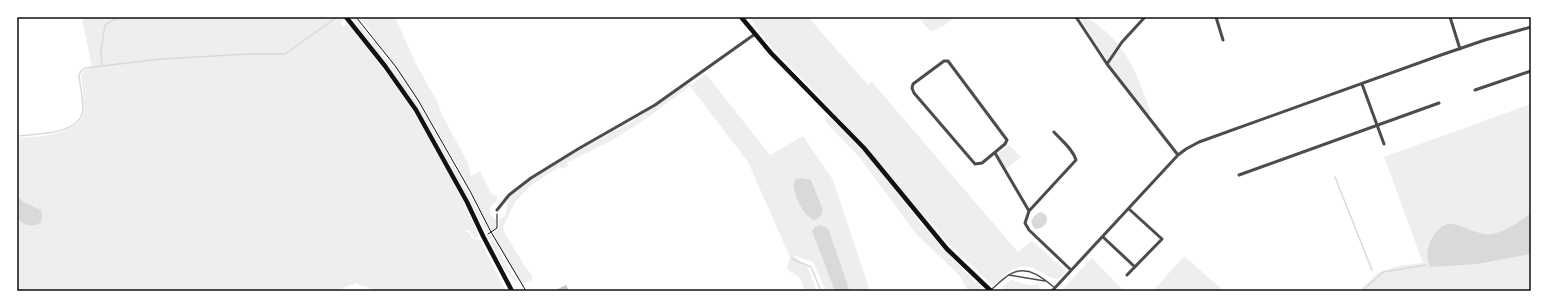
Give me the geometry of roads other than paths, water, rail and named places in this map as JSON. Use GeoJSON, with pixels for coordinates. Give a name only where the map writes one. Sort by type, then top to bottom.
{"type":"FeatureCollection","features":[{"type":"Feature","properties":{"kind":"main road"},"geometry":{"type":"LineString","coordinates":[[346,17],[385,66],[416,110],[464,196],[512,291]]}},
{"type":"Feature","properties":{"kind":"main road"},"geometry":{"type":"LineString","coordinates":[[741,17],[755,34],[864,148],[947,249],[991,291]]}},
{"type":"Feature","properties":{"kind":"street"},"geometry":{"type":"LineString","coordinates":[[1076,17],[1107,64],[1178,155]]}},
{"type":"Feature","properties":{"kind":"street"},"geometry":{"type":"LineString","coordinates":[[1107,64],[1122,42],[1144,17]]}},
{"type":"Feature","properties":{"kind":"street"},"geometry":{"type":"LineString","coordinates":[[1216,17],[1223,40]]}},
{"type":"Feature","properties":{"kind":"street"},"geometry":{"type":"LineString","coordinates":[[1450,17],[1460,49]]}},
{"type":"Feature","properties":{"kind":"street"},"geometry":{"type":"LineString","coordinates":[[1054,289],[1178,155],[1186,149],[1200,142],[1460,49],[1531,27]]}},
{"type":"Feature","properties":{"kind":"street"},"geometry":{"type":"LineString","coordinates":[[497,210],[508,196],[531,178],[655,105],[755,34]]}},
{"type":"Feature","properties":{"kind":"street"},"geometry":{"type":"LineString","coordinates":[[944,61],[948,61],[1007,140],[1006,143],[995,153],[982,163],[976,164],[914,93],[912,88],[913,84],[944,61]]}},
{"type":"Feature","properties":{"kind":"street"},"geometry":{"type":"LineString","coordinates":[[1475,90],[1531,71]]}},
{"type":"Feature","properties":{"kind":"street"},"geometry":{"type":"LineString","coordinates":[[1362,84],[1384,144]]}},
{"type":"Feature","properties":{"kind":"street"},"geometry":{"type":"LineString","coordinates":[[1239,175],[1439,103]]}},
{"type":"Feature","properties":{"kind":"street"},"geometry":{"type":"LineString","coordinates":[[1054,132],[1075,156],[1076,160],[1029,211],[1025,223],[1029,230],[1071,270]]}},
{"type":"Feature","properties":{"kind":"street"},"geometry":{"type":"LineString","coordinates":[[995,153],[1029,211]]}},
{"type":"Feature","properties":{"kind":"street"},"geometry":{"type":"LineString","coordinates":[[1128,275],[1162,239],[1129,209]]}},
{"type":"Feature","properties":{"kind":"street"},"geometry":{"type":"LineString","coordinates":[[1103,237],[1135,267]]}},
{"type":"Feature","properties":{"kind":"lane"},"geometry":{"type":"LineString","coordinates":[[991,291],[1009,275],[1016,271],[1039,275],[1054,289]]}},
{"type":"Feature","properties":{"kind":"lane"},"geometry":{"type":"LineString","coordinates":[[1009,275],[1047,281]]}},
{"type":"Feature","properties":{"kind":"waterway"},"geometry":{"type":"LineString","coordinates":[[102,66],[101,51],[105,25],[113,20],[127,17]]}},
{"type":"Feature","properties":{"kind":"waterway"},"geometry":{"type":"LineString","coordinates":[[17,136],[56,132],[75,124],[81,118],[83,109],[79,75],[85,68],[161,59],[249,54],[285,54],[337,17]]}},
{"type":"Feature","properties":{"kind":"waterway"},"geometry":{"type":"LineString","coordinates":[[1335,177],[1372,270]]}},
{"type":"Feature","properties":{"kind":"waterway"},"geometry":{"type":"LineString","coordinates":[[792,259],[811,267],[821,291]]}},
{"type":"Feature","properties":{"kind":"waterway"},"geometry":{"type":"LineString","coordinates":[[1362,291],[1383,272],[1426,265]]}}]}
